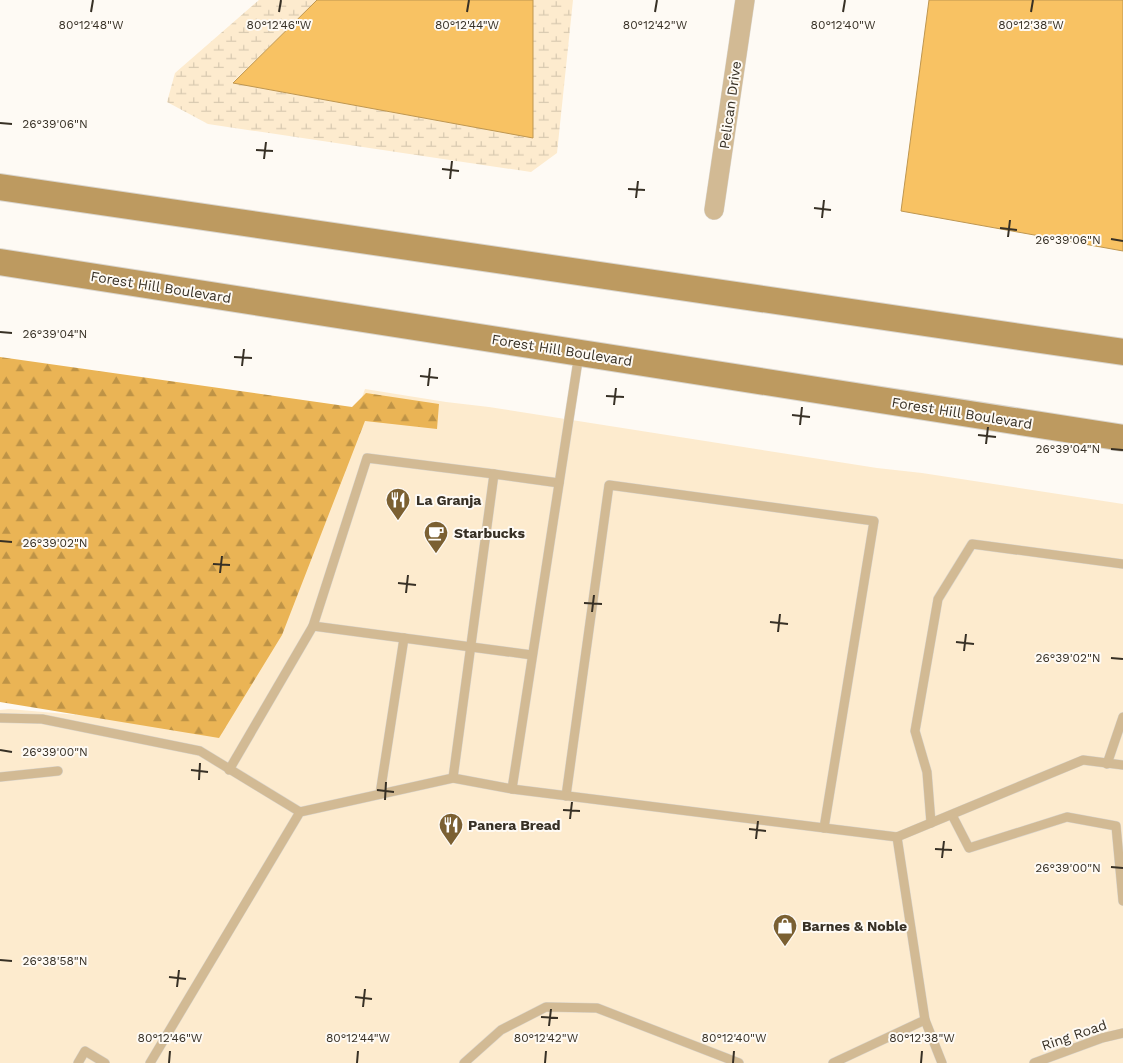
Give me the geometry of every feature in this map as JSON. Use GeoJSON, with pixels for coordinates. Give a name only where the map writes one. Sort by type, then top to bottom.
{"type":"FeatureCollection","features":[{"type":"Feature","properties":{"kind":"main road"},"geometry":{"type":"LineString","coordinates":[[0,186],[1123,352]]}},
{"type":"Feature","properties":{"kind":"main road","name":"Forest Hill Boulevard"},"geometry":{"type":"LineString","coordinates":[[0,262],[1123,438]]}},
{"type":"Feature","properties":{"kind":"street","name":"Pelican Drive"},"geometry":{"type":"LineString","coordinates":[[714,210],[745,0]]}},
{"type":"Feature","properties":{"kind":"lane"},"geometry":{"type":"LineString","coordinates":[[512,789],[579,353]]}},
{"type":"Feature","properties":{"kind":"lane"},"geometry":{"type":"LineString","coordinates":[[229,770],[313,626],[367,458],[559,483]]}},
{"type":"Feature","properties":{"kind":"lane"},"geometry":{"type":"LineString","coordinates":[[453,778],[494,474]]}},
{"type":"Feature","properties":{"kind":"lane"},"geometry":{"type":"LineString","coordinates":[[566,796],[609,485],[874,521],[824,828]]}},
{"type":"Feature","properties":{"kind":"lane"},"geometry":{"type":"LineString","coordinates":[[931,823],[927,772],[915,731],[938,599],[972,544],[1123,564]]}},
{"type":"Feature","properties":{"kind":"lane"},"geometry":{"type":"LineString","coordinates":[[313,626],[532,655]]}},
{"type":"Feature","properties":{"kind":"lane"},"geometry":{"type":"LineString","coordinates":[[380,794],[404,638]]}},
{"type":"Feature","properties":{"kind":"lane"},"geometry":{"type":"LineString","coordinates":[[1107,764],[1123,717]]}},
{"type":"Feature","properties":{"kind":"lane"},"geometry":{"type":"LineString","coordinates":[[0,718],[42,719],[200,752],[300,812],[453,778],[512,789],[898,837],[1083,760],[1123,766]]}},
{"type":"Feature","properties":{"kind":"lane"},"geometry":{"type":"LineString","coordinates":[[0,777],[58,771]]}},
{"type":"Feature","properties":{"kind":"lane"},"geometry":{"type":"LineString","coordinates":[[150,1063],[300,812]]}},
{"type":"Feature","properties":{"kind":"lane"},"geometry":{"type":"LineString","coordinates":[[952,815],[969,848],[1067,817],[1116,826],[1123,901]]}},
{"type":"Feature","properties":{"kind":"lane"},"geometry":{"type":"LineString","coordinates":[[898,837],[925,1020],[942,1063]]}},
{"type":"Feature","properties":{"kind":"lane"},"geometry":{"type":"LineString","coordinates":[[464,1063],[501,1030],[546,1007],[597,1008],[739,1063]]}},
{"type":"Feature","properties":{"kind":"lane"},"geometry":{"type":"LineString","coordinates":[[833,1063],[925,1020]]}},
{"type":"Feature","properties":{"kind":"lane","name":"Ring Road"},"geometry":{"type":"LineString","coordinates":[[1035,1063],[1102,1038],[1123,1033]]}},
{"type":"Feature","properties":{"kind":"lane"},"geometry":{"type":"LineString","coordinates":[[78,1063],[85,1051],[105,1063]]}},
{"type":"Feature","properties":{"kind":"shaded area"},"geometry":{"type":"Polygon","coordinates":[[[317,0],[533,0],[533,138],[233,83],[317,0]]]}},
{"type":"Feature","properties":{"kind":"shaded area"},"geometry":{"type":"Polygon","coordinates":[[[929,0],[1123,0],[1123,251],[901,211],[929,0]]]}},
{"type":"Feature","properties":{"kind":"shaded area"},"geometry":{"type":"Polygon","coordinates":[[[365,389],[1123,504],[1123,1063],[0,1063],[0,710],[9,709],[215,727],[279,630],[365,389]]]}},
{"type":"Feature","properties":{"kind":"green space"},"geometry":{"type":"Polygon","coordinates":[[[259,0],[317,0],[233,82],[533,137],[533,0],[573,0],[557,153],[531,172],[208,124],[167,102],[175,73],[259,0]]]}},
{"type":"Feature","properties":{"kind":"green space"},"geometry":{"type":"Polygon","coordinates":[[[0,357],[352,407],[366,393],[439,404],[437,429],[365,421],[282,635],[219,738],[0,702],[0,357]]]}},
{"type":"Feature","properties":{"kind":"place","name":"La Granja"},"geometry":{"type":"Point","coordinates":[398,521]}},
{"type":"Feature","properties":{"kind":"place","name":"Starbucks"},"geometry":{"type":"Point","coordinates":[436,554]}},
{"type":"Feature","properties":{"kind":"place","name":"Panera Bread"},"geometry":{"type":"Point","coordinates":[451,846]}},
{"type":"Feature","properties":{"kind":"place","name":"Barnes & Noble"},"geometry":{"type":"Point","coordinates":[785,947]}}]}
